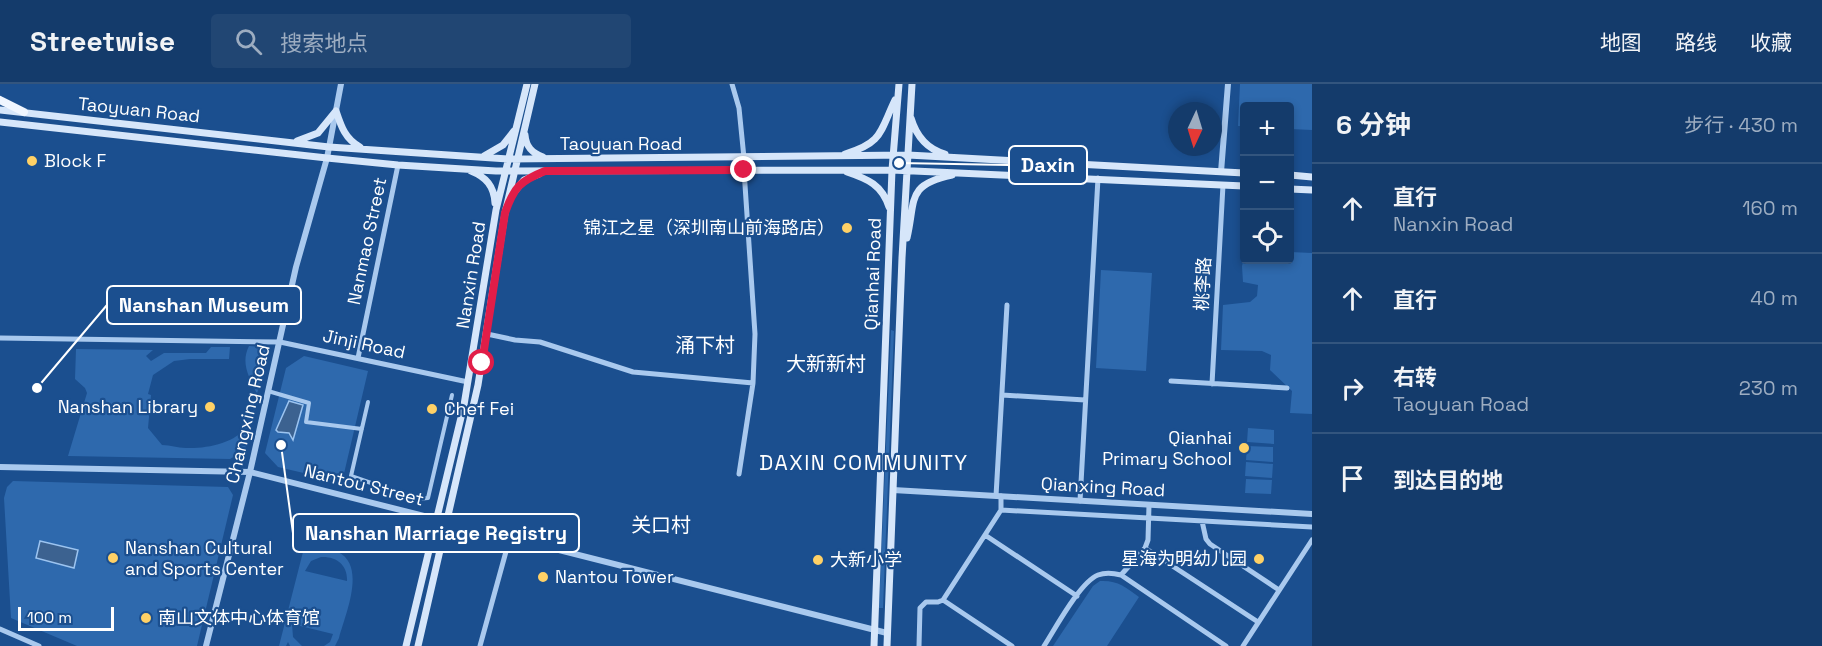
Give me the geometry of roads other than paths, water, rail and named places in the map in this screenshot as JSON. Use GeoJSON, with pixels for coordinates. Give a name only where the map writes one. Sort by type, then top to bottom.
{"type":"FeatureCollection","features":[{"type":"Feature","properties":{"kind":"main road","name":"Nanxin Road"},"geometry":{"type":"LineString","coordinates":[[418,646],[472,412],[487,334],[505,213],[517,159],[527,84]]}},
{"type":"Feature","properties":{"kind":"main road","name":"Nanxin Road"},"geometry":{"type":"LineString","coordinates":[[406,646],[468,382],[504,171],[535,84]]}},
{"type":"Feature","properties":{"kind":"main road","name":"Qianhai Road"},"geometry":{"type":"LineString","coordinates":[[874,646],[892,170],[899,84]]}},
{"type":"Feature","properties":{"kind":"main road","name":"Qianhai Road"},"geometry":{"type":"LineString","coordinates":[[887,646],[902,258],[912,84]]}},
{"type":"Feature","properties":{"kind":"main road"},"geometry":{"type":"LineString","coordinates":[[836,157],[863,148],[876,138],[884,129],[898,95]]}},
{"type":"Feature","properties":{"kind":"main road"},"geometry":{"type":"LineString","coordinates":[[0,100],[24,112]]}},
{"type":"Feature","properties":{"kind":"main road","name":"Taoyuan Road"},"geometry":{"type":"LineString","coordinates":[[0,110],[329,147],[508,159],[908,155],[1240,173]]}},
{"type":"Feature","properties":{"kind":"main road"},"geometry":{"type":"LineString","coordinates":[[291,142],[318,133],[336,111],[347,137],[354,144],[367,150]]}},
{"type":"Feature","properties":{"kind":"main road"},"geometry":{"type":"LineString","coordinates":[[910,113],[915,129],[926,144],[939,152],[965,158]]}},
{"type":"Feature","properties":{"kind":"main road","name":"Taoyuan Road"},"geometry":{"type":"LineString","coordinates":[[0,122],[327,158],[463,169],[504,171],[907,170],[1240,186]]}},
{"type":"Feature","properties":{"kind":"main road"},"geometry":{"type":"LineString","coordinates":[[472,157],[489,154],[496,150],[522,125]]}},
{"type":"Feature","properties":{"kind":"main road"},"geometry":{"type":"LineString","coordinates":[[522,125],[529,148],[541,157],[552,159]]}},
{"type":"Feature","properties":{"kind":"main road"},"geometry":{"type":"LineString","coordinates":[[463,169],[476,173],[488,182],[494,193],[496,210]]}},
{"type":"Feature","properties":{"kind":"main road"},"geometry":{"type":"LineString","coordinates":[[839,170],[860,176],[876,184],[886,197],[891,212]]}},
{"type":"Feature","properties":{"kind":"main road"},"geometry":{"type":"LineString","coordinates":[[505,213],[513,191],[519,184],[545,171]]}},
{"type":"Feature","properties":{"kind":"main road"},"geometry":{"type":"LineString","coordinates":[[902,258],[916,191],[928,182],[966,172]]}},
{"type":"Feature","properties":{"kind":"main road"},"geometry":{"type":"LineString","coordinates":[[1294,176],[1312,177]]}},
{"type":"Feature","properties":{"kind":"main road"},"geometry":{"type":"LineString","coordinates":[[1294,189],[1312,190]]}},
{"type":"Feature","properties":{"kind":"street","name":"Changxing Road"},"geometry":{"type":"LineString","coordinates":[[206,646],[250,472],[296,267],[327,158],[341,84]]}},
{"type":"Feature","properties":{"kind":"street"},"geometry":{"type":"LineString","coordinates":[[732,84],[740,108],[744,158]]}},
{"type":"Feature","properties":{"kind":"street"},"geometry":{"type":"LineString","coordinates":[[1221,172],[1228,84]]}},
{"type":"Feature","properties":{"kind":"street","name":"Nanmao Street"},"geometry":{"type":"LineString","coordinates":[[358,358],[398,165]]}},
{"type":"Feature","properties":{"kind":"street"},"geometry":{"type":"LineString","coordinates":[[739,474],[753,383],[755,334],[744,170]]}},
{"type":"Feature","properties":{"kind":"street"},"geometry":{"type":"LineString","coordinates":[[1080,501],[1098,178]]}},
{"type":"Feature","properties":{"kind":"street","name":"桃李路"},"geometry":{"type":"LineString","coordinates":[[1212,384],[1223,185]]}},
{"type":"Feature","properties":{"kind":"street"},"geometry":{"type":"LineString","coordinates":[[920,646],[920,608],[926,602],[943,600],[1000,510],[1002,395],[1007,305]]}},
{"type":"Feature","properties":{"kind":"street"},"geometry":{"type":"LineString","coordinates":[[487,334],[540,342],[633,372],[753,383]]}},
{"type":"Feature","properties":{"kind":"street","name":"Jinji Road"},"geometry":{"type":"LineString","coordinates":[[0,338],[280,342],[468,382]]}},
{"type":"Feature","properties":{"kind":"street"},"geometry":{"type":"LineString","coordinates":[[1171,381],[1287,388]]}},
{"type":"Feature","properties":{"kind":"street"},"geometry":{"type":"LineString","coordinates":[[268,391],[309,403],[306,422],[362,429]]}},
{"type":"Feature","properties":{"kind":"street"},"geometry":{"type":"LineString","coordinates":[[368,402],[351,476],[417,499],[428,498],[452,395]]}},
{"type":"Feature","properties":{"kind":"street"},"geometry":{"type":"LineString","coordinates":[[1002,395],[1085,400]]}},
{"type":"Feature","properties":{"kind":"street","name":"Nantou Street"},"geometry":{"type":"LineString","coordinates":[[0,467],[250,472],[887,633]]}},
{"type":"Feature","properties":{"kind":"street","name":"Qianxing Road"},"geometry":{"type":"LineString","coordinates":[[893,490],[1312,514]]}},
{"type":"Feature","properties":{"kind":"street"},"geometry":{"type":"LineString","coordinates":[[1121,575],[1145,548],[1149,505]]}},
{"type":"Feature","properties":{"kind":"street"},"geometry":{"type":"LineString","coordinates":[[1000,510],[1312,527]]}},
{"type":"Feature","properties":{"kind":"street"},"geometry":{"type":"LineString","coordinates":[[1202,521],[1206,539],[1210,544],[1279,590]]}},
{"type":"Feature","properties":{"kind":"street"},"geometry":{"type":"LineString","coordinates":[[985,535],[1077,596]]}},
{"type":"Feature","properties":{"kind":"street"},"geometry":{"type":"LineString","coordinates":[[480,646],[510,537]]}},
{"type":"Feature","properties":{"kind":"street"},"geometry":{"type":"LineString","coordinates":[[1243,646],[1312,540]]}},
{"type":"Feature","properties":{"kind":"street"},"geometry":{"type":"LineString","coordinates":[[1145,548],[1258,622]]}},
{"type":"Feature","properties":{"kind":"street"},"geometry":{"type":"LineString","coordinates":[[1044,646],[1086,583],[1098,575],[1113,573],[1121,575],[1226,646]]}},
{"type":"Feature","properties":{"kind":"street"},"geometry":{"type":"LineString","coordinates":[[943,600],[1012,646]]}},
{"type":"Feature","properties":{"kind":"street"},"geometry":{"type":"LineString","coordinates":[[0,629],[39,646]]}},
{"type":"Feature","properties":{"kind":"place","name":"Block F"},"geometry":{"type":"Point","coordinates":[32,161]}},
{"type":"Feature","properties":{"kind":"place","name":"Daxin"},"geometry":{"type":"Point","coordinates":[899,163]}},
{"type":"Feature","properties":{"kind":"place","name":"锦江之星（深圳南山前海路店）"},"geometry":{"type":"Point","coordinates":[847,228]}},
{"type":"Feature","properties":{"kind":"place","name":"Nanshan Museum"},"geometry":{"type":"Point","coordinates":[37,388]}},
{"type":"Feature","properties":{"kind":"place","name":"Nanshan Library"},"geometry":{"type":"Point","coordinates":[210,407]}},
{"type":"Feature","properties":{"kind":"place","name":"Chef Fei"},"geometry":{"type":"Point","coordinates":[432,409]}},
{"type":"Feature","properties":{"kind":"place","name":"Nanshan Marriage Registry"},"geometry":{"type":"Point","coordinates":[281,445]}},
{"type":"Feature","properties":{"kind":"place","name":"Qianhai Primary School"},"geometry":{"type":"Point","coordinates":[1244,448]}},
{"type":"Feature","properties":{"kind":"place","name":"Nanshan Cultural and Sports Center"},"geometry":{"type":"Point","coordinates":[113,558]}},
{"type":"Feature","properties":{"kind":"place","name":"星海为明幼儿园"},"geometry":{"type":"Point","coordinates":[1259,559]}},
{"type":"Feature","properties":{"kind":"place","name":"大新小学"},"geometry":{"type":"Point","coordinates":[818,560]}},
{"type":"Feature","properties":{"kind":"place","name":"Nantou Tower"},"geometry":{"type":"Point","coordinates":[543,577]}},
{"type":"Feature","properties":{"kind":"place","name":"南山文体中心体育馆"},"geometry":{"type":"Point","coordinates":[146,618]}},
{"type":"Feature","properties":{"kind":"district","name":"涌下村"},"geometry":{"type":"Point","coordinates":[705,345]}},
{"type":"Feature","properties":{"kind":"district","name":"大新新村"},"geometry":{"type":"Point","coordinates":[826,364]}},
{"type":"Feature","properties":{"kind":"district","name":"DAXIN COMMUNITY"},"geometry":{"type":"Point","coordinates":[864,463]}},
{"type":"Feature","properties":{"kind":"district","name":"关口村"},"geometry":{"type":"Point","coordinates":[661,525]}}]}
